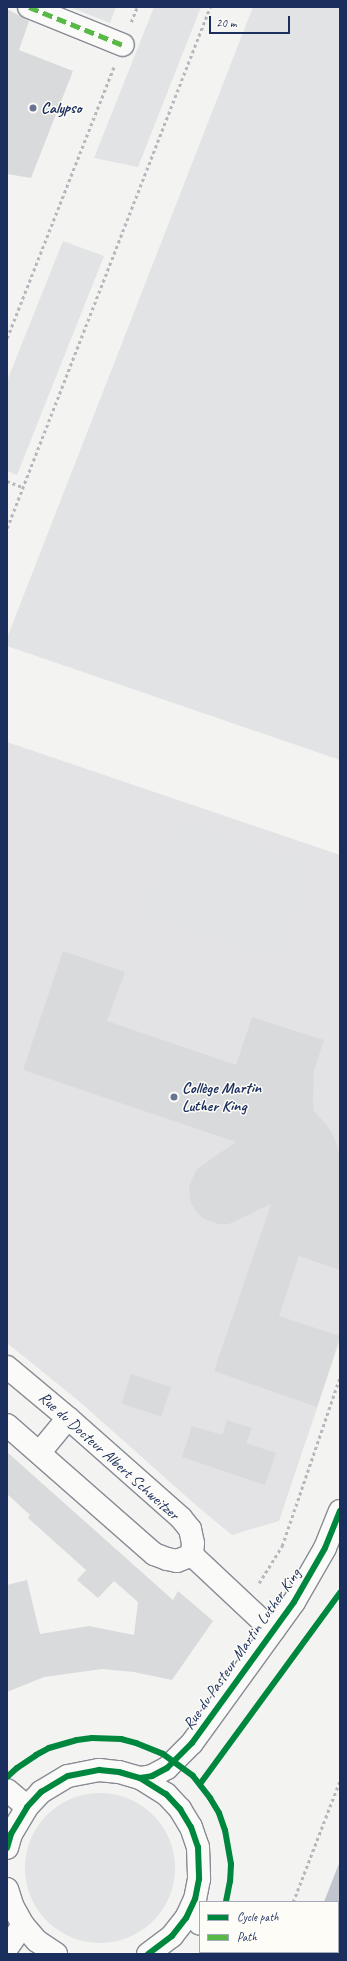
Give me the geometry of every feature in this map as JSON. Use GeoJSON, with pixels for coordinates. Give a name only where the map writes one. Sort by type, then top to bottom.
{"type":"FeatureCollection","features":[{"type":"Feature","properties":{"kind":"street"},"geometry":{"type":"LineString","coordinates":[[29,7],[123,45]]}},
{"type":"Feature","properties":{"kind":"street","name":"Rue du Docteur Albert Schweitzer"},"geometry":{"type":"LineString","coordinates":[[7,1367],[68,1418],[181,1518],[190,1529],[193,1543],[192,1555]]}},
{"type":"Feature","properties":{"kind":"street"},"geometry":{"type":"LineString","coordinates":[[40,1452],[68,1418]]}},
{"type":"Feature","properties":{"kind":"street"},"geometry":{"type":"LineString","coordinates":[[7,1425],[40,1452],[154,1554],[177,1561],[192,1555],[273,1631]]}},
{"type":"Feature","properties":{"kind":"street","name":"Rue du Pasteur Martin Luther King"},"geometry":{"type":"LineString","coordinates":[[140,1778],[160,1772],[183,1754],[294,1602],[316,1565],[340,1511]]}},
{"type":"Feature","properties":{"kind":"street"},"geometry":{"type":"LineString","coordinates":[[7,1848],[13,1829],[26,1806],[50,1786],[68,1776],[78,1773],[109,1770],[140,1778],[158,1788],[180,1809],[191,1827],[198,1847],[200,1868],[195,1916],[148,1954]]}},
{"type":"Feature","properties":{"kind":"street"},"geometry":{"type":"LineString","coordinates":[[7,1790],[26,1806]]}},
{"type":"Feature","properties":{"kind":"street"},"geometry":{"type":"LineString","coordinates":[[7,1889],[12,1907],[23,1925],[37,1941],[56,1954]]}},
{"type":"Feature","properties":{"kind":"street"},"geometry":{"type":"LineString","coordinates":[[7,1948],[23,1925]]}},
{"type":"Feature","properties":{"kind":"path"},"geometry":{"type":"LineString","coordinates":[[7,338],[123,45],[136,7]]}},
{"type":"Feature","properties":{"kind":"path"},"geometry":{"type":"LineString","coordinates":[[7,528],[210,7]]}},
{"type":"Feature","properties":{"kind":"path"},"geometry":{"type":"LineString","coordinates":[[7,481],[23,487]]}},
{"type":"Feature","properties":{"kind":"path"},"geometry":{"type":"LineString","coordinates":[[245,1605],[282,1546],[340,1377]]}},
{"type":"Feature","properties":{"kind":"path"},"geometry":{"type":"LineString","coordinates":[[293,1901],[340,1780]]}},
{"type":"Feature","properties":{"kind":"shaded area"},"geometry":{"type":"Polygon","coordinates":[[[70,7],[116,7],[110,23],[70,7]]]}},
{"type":"Feature","properties":{"kind":"shaded area"},"geometry":{"type":"Polygon","coordinates":[[[154,7],[201,7],[138,167],[94,158],[154,7]]]}},
{"type":"Feature","properties":{"kind":"shaded area"},"geometry":{"type":"Polygon","coordinates":[[[253,7],[340,7],[340,760],[7,646],[7,638],[253,7]]]}},
{"type":"Feature","properties":{"kind":"shaded area"},"geometry":{"type":"Polygon","coordinates":[[[63,241],[104,256],[17,475],[7,471],[7,381],[63,241]]]}},
{"type":"Feature","properties":{"kind":"shaded area","name":"Collège Martin Luther King"},"geometry":{"type":"Polygon","coordinates":[[[7,742],[340,855],[340,1340],[279,1521],[232,1535],[198,1507],[80,1402],[7,1343],[7,742]]]}},
{"type":"Feature","properties":{"kind":"shaded area"},"geometry":{"type":"Polygon","coordinates":[[[175,818],[312,865],[279,962],[142,914],[175,818]]]}},
{"type":"Feature","properties":{"kind":"shaded area"},"geometry":{"type":"Polygon","coordinates":[[[93,1793],[107,1793],[122,1796],[135,1802],[148,1810],[158,1820],[172,1846],[175,1868],[174,1883],[169,1897],[158,1916],[148,1926],[122,1940],[107,1943],[93,1943],[78,1940],[65,1934],[52,1926],[42,1916],[28,1890],[25,1875],[25,1861],[28,1846],[34,1833],[42,1820],[52,1810],[78,1796],[93,1793]]]}},
{"type":"Feature","properties":{"kind":"shaded area"},"geometry":{"type":"Polygon","coordinates":[[[340,1861],[340,1954],[304,1954],[339,1953],[339,1901],[324,1901],[340,1861]]]}},
{"type":"Feature","properties":{"kind":"building","name":"Calypso"},"geometry":{"type":"Polygon","coordinates":[[[7,9],[29,21],[19,50],[73,71],[31,178],[7,174],[7,9]]]}},
{"type":"Feature","properties":{"kind":"building"},"geometry":{"type":"Polygon","coordinates":[[[63,951],[125,972],[107,1021],[236,1065],[252,1017],[324,1040],[314,1071],[313,1099],[314,1111],[332,1133],[340,1154],[340,1270],[299,1256],[279,1316],[340,1336],[317,1407],[214,1371],[271,1204],[229,1224],[218,1224],[202,1218],[196,1211],[190,1201],[189,1186],[197,1169],[236,1142],[23,1070],[63,951]]]}},
{"type":"Feature","properties":{"kind":"building"},"geometry":{"type":"Polygon","coordinates":[[[131,1374],[171,1387],[161,1416],[121,1403],[131,1374]]]}},
{"type":"Feature","properties":{"kind":"building"},"geometry":{"type":"Polygon","coordinates":[[[227,1420],[252,1428],[246,1443],[276,1453],[265,1485],[182,1457],[192,1426],[222,1435],[227,1420]]]}},
{"type":"Feature","properties":{"kind":"building"},"geometry":{"type":"Polygon","coordinates":[[[7,1452],[173,1600],[178,1591],[213,1621],[172,1680],[134,1672],[102,1669],[44,1677],[7,1692],[7,1585],[27,1580],[40,1634],[89,1626],[134,1635],[138,1602],[114,1581],[98,1598],[77,1580],[86,1570],[28,1518],[30,1515],[7,1494],[7,1452]]]}},
{"type":"Feature","properties":{"kind":"marked path"},"geometry":{"type":"LineString","coordinates":[[29,7],[123,45]]}},
{"type":"Feature","properties":{"kind":"cycle path"},"geometry":{"type":"LineString","coordinates":[[140,1778],[152,1776],[167,1768],[192,1743],[294,1602],[325,1548],[340,1511]]}},
{"type":"Feature","properties":{"kind":"cycle path"},"geometry":{"type":"LineString","coordinates":[[200,1784],[340,1593]]}},
{"type":"Feature","properties":{"kind":"cycle path"},"geometry":{"type":"LineString","coordinates":[[7,1777],[17,1768],[49,1748],[77,1740],[92,1738],[121,1739],[136,1743],[163,1754],[193,1776],[210,1798],[219,1813],[225,1830],[231,1864],[226,1901]]}},
{"type":"Feature","properties":{"kind":"cycle path"},"geometry":{"type":"LineString","coordinates":[[7,1848],[11,1834],[27,1807],[41,1792],[68,1776],[99,1770],[119,1772],[140,1778],[166,1794],[180,1809],[191,1827],[198,1847],[199,1879],[195,1899],[186,1918],[172,1936],[148,1954]]}},
{"type":"Feature","properties":{"kind":"place","name":"Calypso"},"geometry":{"type":"Point","coordinates":[33,108]}},
{"type":"Feature","properties":{"kind":"place","name":"Collège Martin Luther King"},"geometry":{"type":"Point","coordinates":[174,1097]}}]}
